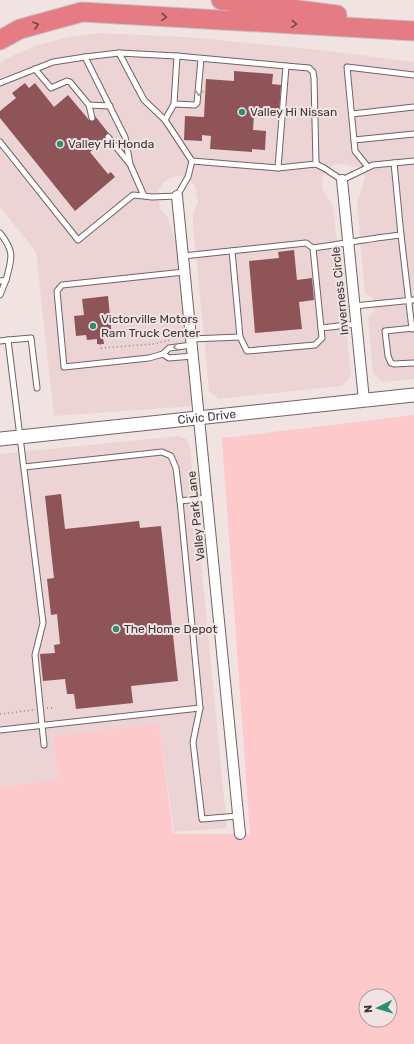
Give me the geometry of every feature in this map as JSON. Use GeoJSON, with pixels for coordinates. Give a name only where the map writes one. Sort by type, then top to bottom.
{"type":"FeatureCollection","features":[{"type":"Feature","properties":{"kind":"highway"},"geometry":{"type":"LineString","coordinates":[[221,0],[414,25]]}},
{"type":"Feature","properties":{"kind":"highway"},"geometry":{"type":"LineString","coordinates":[[0,40],[20,29],[82,12],[414,31]]}},
{"type":"Feature","properties":{"kind":"street","name":"Inverness Circle"},"geometry":{"type":"LineString","coordinates":[[342,180],[364,400]]}},
{"type":"Feature","properties":{"kind":"street","name":"Valley Park Lane"},"geometry":{"type":"LineString","coordinates":[[177,196],[240,834]]}},
{"type":"Feature","properties":{"kind":"street","name":"Civic Drive"},"geometry":{"type":"LineString","coordinates":[[0,439],[414,395]]}},
{"type":"Feature","properties":{"kind":"lane"},"geometry":{"type":"LineString","coordinates":[[0,142],[78,240],[133,195],[152,197],[177,196],[188,177],[192,161],[165,120],[144,100],[119,53]]}},
{"type":"Feature","properties":{"kind":"lane"},"geometry":{"type":"LineString","coordinates":[[0,83],[53,62],[119,53],[177,56],[309,68],[314,78],[316,164]]}},
{"type":"Feature","properties":{"kind":"lane"},"geometry":{"type":"LineString","coordinates":[[165,120],[174,104],[177,56]]}},
{"type":"Feature","properties":{"kind":"lane"},"geometry":{"type":"LineString","coordinates":[[85,57],[125,136],[130,164],[144,196]]}},
{"type":"Feature","properties":{"kind":"lane"},"geometry":{"type":"LineString","coordinates":[[174,104],[195,105],[198,103],[201,59]]}},
{"type":"Feature","properties":{"kind":"lane"},"geometry":{"type":"LineString","coordinates":[[278,168],[286,66]]}},
{"type":"Feature","properties":{"kind":"lane"},"geometry":{"type":"LineString","coordinates":[[368,167],[355,151],[347,67],[414,75]]}},
{"type":"Feature","properties":{"kind":"lane"},"geometry":{"type":"LineString","coordinates":[[35,69],[51,88],[64,81],[70,82],[89,105],[92,118]]}},
{"type":"Feature","properties":{"kind":"lane"},"geometry":{"type":"LineString","coordinates":[[89,105],[110,106]]}},
{"type":"Feature","properties":{"kind":"lane"},"geometry":{"type":"LineString","coordinates":[[352,114],[414,107]]}},
{"type":"Feature","properties":{"kind":"lane"},"geometry":{"type":"LineString","coordinates":[[354,140],[414,134]]}},
{"type":"Feature","properties":{"kind":"lane"},"geometry":{"type":"LineString","coordinates":[[108,137],[130,164]]}},
{"type":"Feature","properties":{"kind":"lane"},"geometry":{"type":"LineString","coordinates":[[192,161],[278,168],[316,164],[342,180],[373,165],[414,161]]}},
{"type":"Feature","properties":{"kind":"lane"},"geometry":{"type":"LineString","coordinates":[[394,163],[408,301],[413,328],[385,332],[388,356],[391,363],[414,362]]}},
{"type":"Feature","properties":{"kind":"lane"},"geometry":{"type":"LineString","coordinates":[[0,233],[8,243],[11,254],[0,295]]}},
{"type":"Feature","properties":{"kind":"lane"},"geometry":{"type":"LineString","coordinates":[[183,256],[306,243],[313,248],[401,235]]}},
{"type":"Feature","properties":{"kind":"lane"},"geometry":{"type":"LineString","coordinates":[[232,251],[240,337],[247,351],[315,344],[322,338],[313,248]]}},
{"type":"Feature","properties":{"kind":"lane"},"geometry":{"type":"LineString","coordinates":[[184,272],[62,285],[57,291],[64,367],[149,358],[163,354],[168,348],[192,342],[240,337]]}},
{"type":"Feature","properties":{"kind":"lane"},"geometry":{"type":"LineString","coordinates":[[354,306],[414,300]]}},
{"type":"Feature","properties":{"kind":"lane"},"geometry":{"type":"LineString","coordinates":[[321,328],[356,324]]}},
{"type":"Feature","properties":{"kind":"lane"},"geometry":{"type":"LineString","coordinates":[[0,341],[31,338],[38,388]]}},
{"type":"Feature","properties":{"kind":"lane"},"geometry":{"type":"LineString","coordinates":[[8,340],[43,623],[35,655],[44,745]]}},
{"type":"Feature","properties":{"kind":"lane"},"geometry":{"type":"LineString","coordinates":[[163,354],[169,358],[193,356]]}},
{"type":"Feature","properties":{"kind":"lane"},"geometry":{"type":"LineString","coordinates":[[24,467],[162,452],[171,456],[176,468],[180,501],[200,708],[193,742],[202,819],[238,816]]}},
{"type":"Feature","properties":{"kind":"lane"},"geometry":{"type":"LineString","coordinates":[[180,501],[207,498]]}},
{"type":"Feature","properties":{"kind":"lane"},"geometry":{"type":"LineString","coordinates":[[0,730],[200,708]]}},
{"type":"Feature","properties":{"kind":"path"},"geometry":{"type":"LineString","coordinates":[[100,344],[101,348],[154,344],[176,339]]}},
{"type":"Feature","properties":{"kind":"path"},"geometry":{"type":"LineString","coordinates":[[0,714],[53,708]]}},
{"type":"Feature","properties":{"kind":"shaded area"},"geometry":{"type":"Polygon","coordinates":[[[98,33],[187,37],[329,51],[414,62],[414,379],[383,382],[373,374],[368,317],[374,311],[373,299],[365,292],[357,203],[365,177],[359,166],[356,167],[340,164],[331,166],[323,176],[322,188],[326,196],[333,204],[351,376],[342,386],[219,399],[209,391],[193,224],[193,214],[198,202],[194,184],[179,175],[164,182],[158,192],[160,209],[168,218],[180,255],[195,406],[54,416],[36,252],[0,207],[0,63],[12,56],[41,44],[69,37],[98,33]]]}},
{"type":"Feature","properties":{"kind":"shaded area"},"geometry":{"type":"Polygon","coordinates":[[[414,415],[414,1044],[0,1044],[0,787],[58,779],[53,736],[159,724],[173,834],[250,834],[222,438],[414,415]]]}},
{"type":"Feature","properties":{"kind":"shaded area"},"geometry":{"type":"Polygon","coordinates":[[[178,436],[186,439],[190,447],[227,828],[174,832],[159,725],[53,737],[58,779],[0,787],[0,454],[178,436]]]}},
{"type":"Feature","properties":{"kind":"building","name":"Valley Hi Nissan"},"geometry":{"type":"Polygon","coordinates":[[[234,71],[273,74],[272,84],[281,85],[279,115],[254,114],[253,130],[266,131],[265,150],[252,149],[252,152],[210,149],[211,136],[202,135],[202,141],[184,140],[185,116],[204,117],[206,79],[234,81],[234,71]]]}},
{"type":"Feature","properties":{"kind":"building","name":"Valley Hi Honda"},"geometry":{"type":"Polygon","coordinates":[[[25,83],[29,88],[35,83],[54,107],[68,95],[89,120],[95,116],[110,135],[90,152],[108,174],[111,172],[115,177],[75,211],[0,118],[0,111],[16,98],[12,93],[25,83]]]}},
{"type":"Feature","properties":{"kind":"building"},"geometry":{"type":"Polygon","coordinates":[[[294,250],[297,280],[312,278],[314,300],[299,302],[302,329],[255,333],[249,261],[279,258],[278,252],[294,250]]]}},
{"type":"Feature","properties":{"kind":"building","name":"Victorville Motors Ram Truck Center"},"geometry":{"type":"Polygon","coordinates":[[[108,296],[112,337],[103,338],[104,344],[97,344],[97,339],[87,340],[86,335],[76,336],[74,316],[84,315],[82,299],[108,296]]]}},
{"type":"Feature","properties":{"kind":"building","name":"The Home Depot"},"geometry":{"type":"Polygon","coordinates":[[[61,494],[65,529],[139,521],[140,528],[161,526],[178,681],[131,686],[133,703],[76,709],[74,694],[67,694],[65,679],[43,681],[40,654],[55,653],[54,645],[60,644],[57,614],[51,615],[47,579],[54,578],[45,496],[61,494]]]}},
{"type":"Feature","properties":{"kind":"place","name":"Valley Hi Nissan"},"geometry":{"type":"Point","coordinates":[242,112]}},
{"type":"Feature","properties":{"kind":"place","name":"Valley Hi Honda"},"geometry":{"type":"Point","coordinates":[60,144]}},
{"type":"Feature","properties":{"kind":"place","name":"Victorville Motors Ram Truck Center"},"geometry":{"type":"Point","coordinates":[93,326]}},
{"type":"Feature","properties":{"kind":"place","name":"The Home Depot"},"geometry":{"type":"Point","coordinates":[116,629]}}]}
